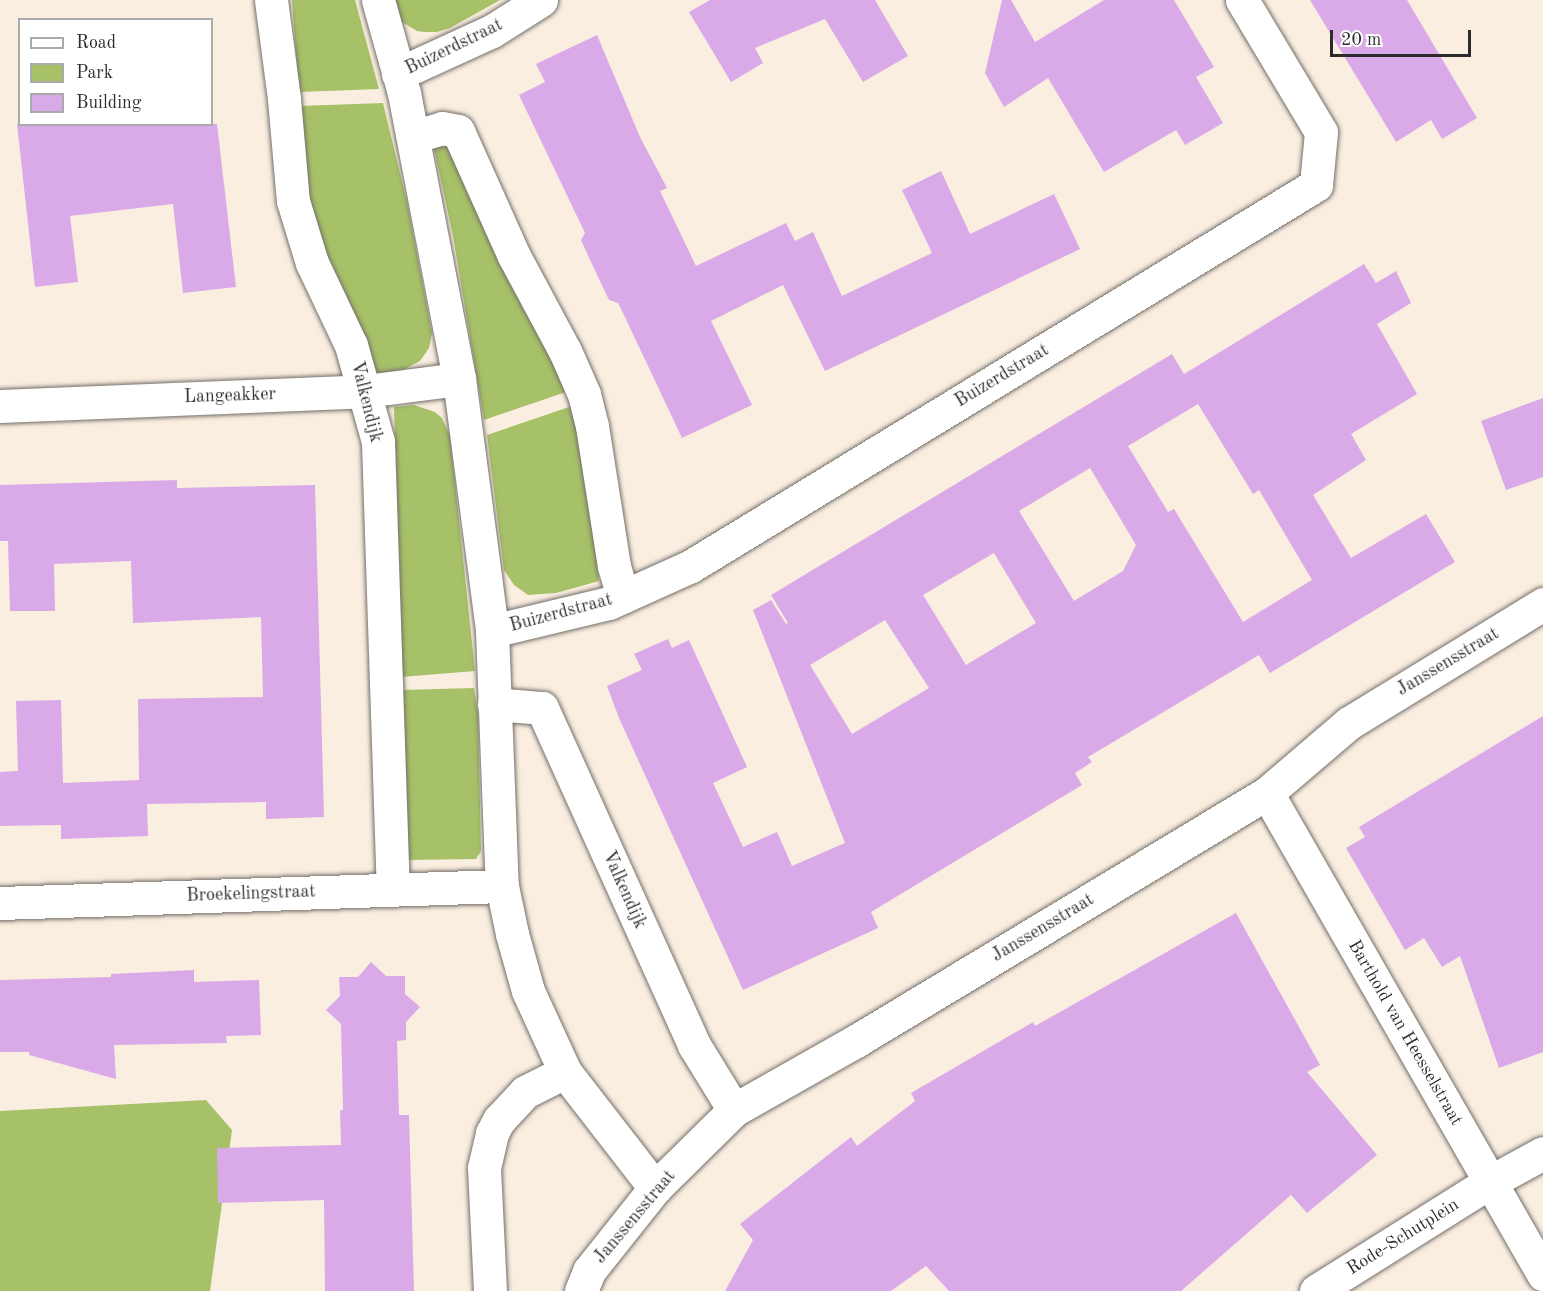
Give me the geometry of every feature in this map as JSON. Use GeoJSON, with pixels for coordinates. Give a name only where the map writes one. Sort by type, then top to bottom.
{"type":"FeatureCollection","features":[{"type":"Feature","properties":{"kind":"street","name":"Valkendijk"},"geometry":{"type":"LineString","coordinates":[[271,0],[284,99],[293,201],[312,263],[351,345],[366,391],[378,441],[393,889]]}},
{"type":"Feature","properties":{"kind":"street"},"geometry":{"type":"LineString","coordinates":[[378,0],[413,137],[459,379],[492,631],[502,886],[528,991],[565,1072],[655,1188]]}},
{"type":"Feature","properties":{"kind":"street","name":"Buizerdstraat"},"geometry":{"type":"LineString","coordinates":[[398,74],[492,31],[541,0]]}},
{"type":"Feature","properties":{"kind":"street","name":"Buizerdstraat"},"geometry":{"type":"LineString","coordinates":[[492,631],[609,603],[691,566],[1316,185],[1321,132],[1242,0]]}},
{"type":"Feature","properties":{"kind":"street"},"geometry":{"type":"LineString","coordinates":[[413,137],[442,128],[458,131],[514,256],[565,351],[584,394],[592,426],[614,566],[623,597]]}},
{"type":"Feature","properties":{"kind":"street","name":"Langeakker"},"geometry":{"type":"LineString","coordinates":[[0,406],[366,391],[459,379]]}},
{"type":"Feature","properties":{"kind":"street","name":"Janssensstraat"},"geometry":{"type":"LineString","coordinates":[[581,1291],[589,1271],[655,1188],[734,1110],[867,1035],[1267,793],[1349,723],[1543,604]]}},
{"type":"Feature","properties":{"kind":"street","name":"Valkendijk"},"geometry":{"type":"LineString","coordinates":[[494,704],[542,708],[694,1045],[734,1110]]}},
{"type":"Feature","properties":{"kind":"street","name":"Barthold van Heesselstraat"},"geometry":{"type":"LineString","coordinates":[[1267,793],[1543,1274]]}},
{"type":"Feature","properties":{"kind":"street","name":"Broekelingstraat"},"geometry":{"type":"LineString","coordinates":[[0,903],[502,886]]}},
{"type":"Feature","properties":{"kind":"street"},"geometry":{"type":"LineString","coordinates":[[490,1291],[484,1168],[492,1133],[499,1120],[525,1092],[565,1072]]}},
{"type":"Feature","properties":{"kind":"street","name":"Rode-Schutplein"},"geometry":{"type":"LineString","coordinates":[[1316,1291],[1490,1182],[1543,1153]]}},
{"type":"Feature","properties":{"kind":"green space"},"geometry":{"type":"Polygon","coordinates":[[[292,0],[355,0],[379,89],[299,92],[292,0]]]}},
{"type":"Feature","properties":{"kind":"green space"},"geometry":{"type":"Polygon","coordinates":[[[392,0],[500,0],[450,28],[437,32],[424,32],[417,31],[400,21],[392,0]]]}},
{"type":"Feature","properties":{"kind":"green space"},"geometry":{"type":"Polygon","coordinates":[[[383,103],[407,202],[432,333],[429,348],[420,361],[403,370],[375,373],[355,315],[313,223],[304,188],[299,106],[383,103]]]}},
{"type":"Feature","properties":{"kind":"green space"},"geometry":{"type":"Polygon","coordinates":[[[442,146],[450,148],[551,355],[566,392],[484,420],[453,236],[434,148],[442,146]]]}},
{"type":"Feature","properties":{"kind":"green space"},"geometry":{"type":"Polygon","coordinates":[[[414,405],[435,412],[442,418],[450,436],[475,671],[401,677],[394,407],[414,405]]]}},
{"type":"Feature","properties":{"kind":"green space"},"geometry":{"type":"Polygon","coordinates":[[[572,406],[588,488],[599,581],[556,593],[528,595],[514,585],[504,570],[487,435],[572,406]]]}},
{"type":"Feature","properties":{"kind":"green space"},"geometry":{"type":"Polygon","coordinates":[[[474,688],[478,714],[481,851],[476,859],[406,860],[402,690],[474,688]]]}},
{"type":"Feature","properties":{"kind":"green space"},"geometry":{"type":"Polygon","coordinates":[[[206,1100],[232,1130],[210,1291],[0,1291],[0,1111],[206,1100]]]}},
{"type":"Feature","properties":{"kind":"building"},"geometry":{"type":"Polygon","coordinates":[[[710,0],[875,0],[908,56],[863,82],[825,19],[755,48],[763,63],[731,82],[689,12],[710,0]]]}},
{"type":"Feature","properties":{"kind":"building"},"geometry":{"type":"Polygon","coordinates":[[[1002,0],[1011,0],[1035,42],[1104,0],[1174,0],[1214,67],[1196,77],[1223,123],[1185,145],[1176,130],[1104,172],[1048,78],[1004,107],[985,73],[1002,0]]]}},
{"type":"Feature","properties":{"kind":"building"},"geometry":{"type":"Polygon","coordinates":[[[1310,0],[1407,0],[1477,118],[1442,139],[1431,120],[1396,142],[1310,0]]]}},
{"type":"Feature","properties":{"kind":"building"},"geometry":{"type":"Polygon","coordinates":[[[597,35],[640,137],[667,188],[660,191],[696,266],[786,223],[795,241],[813,232],[842,296],[932,253],[902,190],[941,171],[970,234],[1054,194],[1080,249],[825,371],[783,285],[711,321],[752,405],[682,438],[618,303],[609,300],[581,240],[585,233],[519,95],[545,82],[536,64],[597,35]]]}},
{"type":"Feature","properties":{"kind":"building"},"geometry":{"type":"Polygon","coordinates":[[[17,124],[18,126],[213,126],[217,124],[236,287],[183,293],[173,204],[70,216],[78,282],[35,287],[17,124]]]}},
{"type":"Feature","properties":{"kind":"building"},"geometry":{"type":"Polygon","coordinates":[[[1364,264],[1376,283],[1396,271],[1411,303],[1377,324],[1417,394],[1351,434],[1366,460],[1313,495],[1351,558],[1426,514],[1455,562],[1270,673],[1259,655],[1088,757],[1092,762],[1075,773],[1082,785],[871,912],[878,928],[743,990],[619,718],[607,686],[642,670],[634,654],[668,639],[672,648],[689,640],[747,767],[713,783],[743,847],[777,832],[792,866],[845,843],[753,610],[771,600],[786,624],[788,623],[771,595],[1172,354],[1184,374],[1364,264]],[[1198,404],[1128,446],[1168,512],[1174,509],[1243,622],[1312,580],[1259,490],[1253,494],[1198,404]],[[1090,468],[1019,511],[1074,601],[1123,571],[1136,545],[1090,468]],[[994,553],[923,595],[966,665],[1036,623],[994,553]],[[885,620],[810,665],[852,734],[929,688],[885,620]]]}},
{"type":"Feature","properties":{"kind":"building"},"geometry":{"type":"Polygon","coordinates":[[[1543,398],[1543,477],[1506,490],[1481,421],[1543,398]]]}},
{"type":"Feature","properties":{"kind":"building"},"geometry":{"type":"Polygon","coordinates":[[[177,480],[177,488],[315,485],[324,817],[266,819],[266,802],[147,804],[148,836],[61,839],[61,825],[0,826],[0,772],[18,771],[16,701],[61,700],[63,783],[139,780],[138,699],[263,697],[261,617],[133,623],[131,561],[54,564],[55,611],[10,611],[8,541],[0,541],[0,485],[177,480]]]}},
{"type":"Feature","properties":{"kind":"building"},"geometry":{"type":"Polygon","coordinates":[[[1543,716],[1543,1052],[1499,1068],[1460,956],[1442,967],[1424,938],[1405,950],[1346,848],[1365,837],[1359,827],[1543,716]]]}},
{"type":"Feature","properties":{"kind":"building"},"geometry":{"type":"Polygon","coordinates":[[[1236,913],[1320,1065],[1307,1072],[1377,1155],[1307,1213],[1291,1195],[1181,1291],[949,1291],[926,1266],[891,1291],[725,1291],[753,1240],[740,1224],[851,1137],[857,1146],[915,1101],[911,1093],[1033,1022],[1035,1026],[1236,913]]]}},
{"type":"Feature","properties":{"kind":"building"},"geometry":{"type":"Polygon","coordinates":[[[371,962],[386,976],[405,976],[405,994],[420,1007],[406,1022],[406,1040],[397,1041],[399,1115],[409,1115],[414,1291],[325,1291],[324,1200],[218,1203],[217,1148],[341,1145],[340,1110],[343,1110],[341,1024],[326,1010],[340,996],[339,977],[358,977],[371,962]]]}},
{"type":"Feature","properties":{"kind":"building"},"geometry":{"type":"Polygon","coordinates":[[[194,970],[194,982],[259,980],[261,1035],[226,1036],[227,1043],[114,1045],[116,1079],[29,1055],[29,1052],[0,1052],[0,980],[111,977],[111,974],[194,970]]]}}]}
